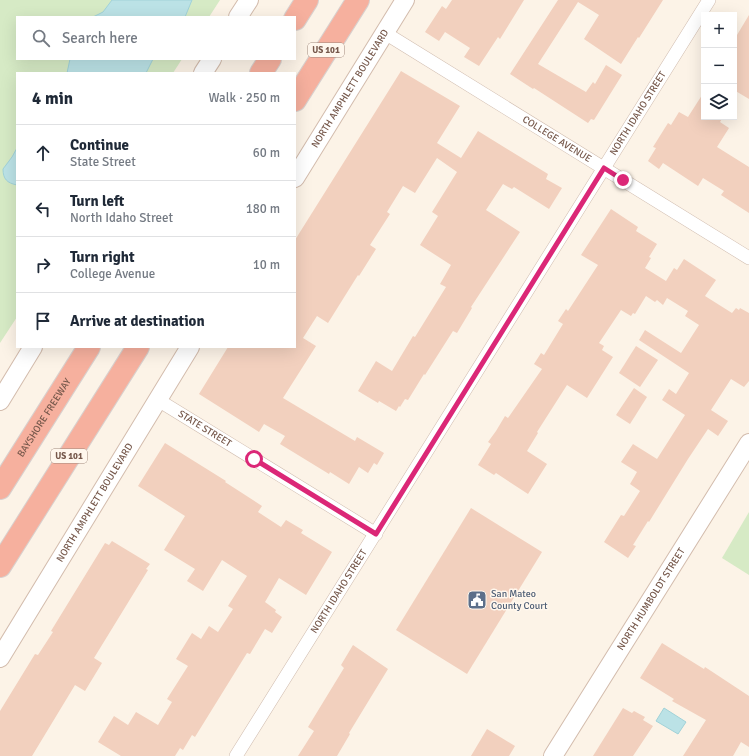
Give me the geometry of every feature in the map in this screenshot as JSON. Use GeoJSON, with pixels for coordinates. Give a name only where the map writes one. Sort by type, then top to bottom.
{"type":"FeatureCollection","features":[{"type":"Feature","properties":{"kind":"highway"},"geometry":{"type":"LineString","coordinates":[[296,17],[307,0]]}},
{"type":"Feature","properties":{"kind":"highway","name":"US 101"},"geometry":{"type":"LineString","coordinates":[[296,98],[358,0]]}},
{"type":"Feature","properties":{"kind":"highway"},"geometry":{"type":"LineString","coordinates":[[262,72],[269,60]]}},
{"type":"Feature","properties":{"kind":"highway","name":"BAYSHORE FREEWAY"},"geometry":{"type":"LineString","coordinates":[[0,488],[88,348]]}},
{"type":"Feature","properties":{"kind":"highway","name":"US 101"},"geometry":{"type":"LineString","coordinates":[[0,566],[137,348]]}},
{"type":"Feature","properties":{"kind":"street"},"geometry":{"type":"LineString","coordinates":[[239,16],[249,0]]}},
{"type":"Feature","properties":{"kind":"street","name":"NORTH AMPHLETT BOULEVARD"},"geometry":{"type":"LineString","coordinates":[[296,176],[405,0]]}},
{"type":"Feature","properties":{"kind":"street","name":"NORTH IDAHO STREET"},"geometry":{"type":"LineString","coordinates":[[236,756],[709,0]]}},
{"type":"Feature","properties":{"kind":"street","name":"COLLEGE AVENUE"},"geometry":{"type":"LineString","coordinates":[[385,32],[749,258]]}},
{"type":"Feature","properties":{"kind":"street"},"geometry":{"type":"LineString","coordinates":[[204,72],[211,60]]}},
{"type":"Feature","properties":{"kind":"street"},"geometry":{"type":"LineString","coordinates":[[0,401],[32,348]]}},
{"type":"Feature","properties":{"kind":"street","name":"NORTH AMPHLETT BOULEVARD"},"geometry":{"type":"LineString","coordinates":[[0,658],[189,348]]}},
{"type":"Feature","properties":{"kind":"street","name":"STATE STREET"},"geometry":{"type":"LineString","coordinates":[[158,400],[376,534]]}},
{"type":"Feature","properties":{"kind":"street","name":"NORTH HUMBOLDT STREET"},"geometry":{"type":"LineString","coordinates":[[553,756],[749,443]]}},
{"type":"Feature","properties":{"kind":"green space"},"geometry":{"type":"Polygon","coordinates":[[[0,0],[220,0],[210,16],[16,16],[16,60],[181,60],[174,72],[16,72],[16,319],[0,343],[0,0]]]}},
{"type":"Feature","properties":{"kind":"green space"},"geometry":{"type":"Polygon","coordinates":[[[749,512],[749,575],[722,558],[749,512]]]}},
{"type":"Feature","properties":{"kind":"water"},"geometry":{"type":"Polygon","coordinates":[[[112,0],[192,0],[185,16],[95,16],[103,12],[112,0]]]}},
{"type":"Feature","properties":{"kind":"water"},"geometry":{"type":"Polygon","coordinates":[[[70,60],[152,60],[146,72],[67,72],[70,60]]]}},
{"type":"Feature","properties":{"kind":"water"},"geometry":{"type":"Polygon","coordinates":[[[16,150],[16,185],[6,180],[3,169],[16,150]]]}},
{"type":"Feature","properties":{"kind":"water"},"geometry":{"type":"Polygon","coordinates":[[[664,708],[686,722],[678,734],[656,721],[664,708]]]}},
{"type":"Feature","properties":{"kind":"building"},"geometry":{"type":"Polygon","coordinates":[[[452,0],[524,0],[500,39],[498,37],[479,66],[464,57],[470,48],[445,32],[439,41],[425,32],[442,6],[446,9],[452,0]]]}},
{"type":"Feature","properties":{"kind":"building"},"geometry":{"type":"Polygon","coordinates":[[[558,0],[663,0],[621,64],[584,39],[599,15],[578,2],[538,64],[586,92],[593,82],[595,84],[606,65],[622,75],[594,120],[591,119],[588,123],[510,74],[558,0]]]}},
{"type":"Feature","properties":{"kind":"building"},"geometry":{"type":"Polygon","coordinates":[[[749,15],[749,99],[737,92],[737,35],[749,15]]]}},
{"type":"Feature","properties":{"kind":"building"},"geometry":{"type":"Polygon","coordinates":[[[401,71],[460,106],[437,143],[461,158],[478,131],[548,174],[546,179],[562,188],[549,209],[514,187],[512,189],[503,184],[486,210],[520,232],[471,307],[472,308],[457,333],[453,331],[408,400],[405,399],[396,411],[379,401],[378,403],[358,391],[376,361],[392,371],[413,336],[415,337],[446,287],[440,284],[451,265],[420,245],[438,216],[432,212],[457,172],[437,158],[415,193],[403,186],[387,212],[390,214],[370,245],[376,249],[359,276],[358,275],[328,323],[317,316],[303,338],[316,346],[283,398],[355,441],[357,437],[384,453],[377,465],[374,463],[368,473],[359,467],[349,484],[330,472],[329,474],[280,444],[285,436],[264,424],[259,432],[199,394],[227,348],[296,348],[296,238],[401,71]]]}},
{"type":"Feature","properties":{"kind":"building"},"geometry":{"type":"Polygon","coordinates":[[[701,97],[701,120],[721,120],[720,122],[729,128],[717,147],[749,167],[749,213],[721,195],[724,191],[703,178],[698,186],[663,163],[659,169],[648,161],[656,148],[653,147],[668,123],[671,125],[679,112],[688,117],[701,97]]]}},
{"type":"Feature","properties":{"kind":"building"},"geometry":{"type":"Polygon","coordinates":[[[611,209],[638,227],[636,231],[657,244],[649,257],[651,258],[645,268],[666,281],[674,268],[677,270],[684,259],[716,280],[705,296],[732,313],[736,308],[739,310],[740,308],[749,313],[749,381],[744,387],[731,379],[711,410],[728,421],[718,436],[708,429],[633,545],[636,546],[628,558],[604,542],[621,515],[624,516],[640,491],[630,484],[637,472],[621,462],[633,444],[657,459],[685,415],[662,400],[669,389],[676,394],[689,373],[639,340],[645,330],[681,353],[699,325],[685,316],[688,311],[667,298],[663,305],[657,300],[655,302],[646,296],[635,314],[633,313],[631,316],[621,310],[599,343],[604,346],[602,350],[613,357],[587,398],[567,385],[537,432],[538,433],[527,451],[547,464],[528,494],[496,473],[494,475],[478,465],[491,444],[488,442],[505,416],[508,418],[542,369],[534,364],[541,353],[544,355],[563,324],[558,321],[566,309],[568,311],[598,265],[581,255],[611,209]]]}},
{"type":"Feature","properties":{"kind":"building"},"geometry":{"type":"Polygon","coordinates":[[[636,346],[658,360],[640,387],[619,373],[636,346]]]}},
{"type":"Feature","properties":{"kind":"building"},"geometry":{"type":"Polygon","coordinates":[[[634,388],[647,397],[630,424],[616,415],[634,388]]]}},
{"type":"Feature","properties":{"kind":"building"},"geometry":{"type":"Polygon","coordinates":[[[165,443],[226,481],[225,482],[262,506],[258,512],[281,527],[286,520],[303,530],[301,533],[332,552],[306,595],[279,578],[265,602],[276,610],[275,612],[282,617],[272,633],[265,629],[250,654],[247,653],[195,737],[192,735],[183,750],[180,748],[175,756],[121,756],[98,742],[114,716],[128,725],[136,712],[158,725],[172,702],[167,699],[188,666],[176,659],[192,633],[201,639],[209,626],[218,632],[233,609],[228,606],[247,576],[222,560],[203,591],[187,581],[195,569],[164,550],[185,516],[138,486],[165,443]]]}},
{"type":"Feature","properties":{"kind":"building"},"geometry":{"type":"Polygon","coordinates":[[[471,508],[542,552],[467,674],[396,630],[471,508]]]}},
{"type":"Feature","properties":{"kind":"building"},"geometry":{"type":"Polygon","coordinates":[[[112,541],[150,564],[146,569],[148,570],[94,658],[102,663],[85,691],[75,685],[32,756],[0,756],[0,711],[35,654],[38,655],[53,632],[51,631],[105,543],[109,545],[112,541]]]}},
{"type":"Feature","properties":{"kind":"building"},"geometry":{"type":"Polygon","coordinates":[[[662,643],[704,669],[705,667],[749,696],[749,747],[741,742],[733,756],[683,756],[706,720],[672,701],[674,699],[640,678],[662,643]]]}},
{"type":"Feature","properties":{"kind":"building"},"geometry":{"type":"Polygon","coordinates":[[[353,645],[388,669],[349,733],[350,734],[337,756],[298,756],[314,731],[308,727],[344,668],[341,665],[353,645]]]}},
{"type":"Feature","properties":{"kind":"building"},"geometry":{"type":"Polygon","coordinates":[[[623,708],[632,713],[634,711],[645,717],[643,720],[653,726],[633,756],[593,756],[623,708]]]}},
{"type":"Feature","properties":{"kind":"building"},"geometry":{"type":"Polygon","coordinates":[[[487,729],[515,746],[509,756],[471,756],[487,729]]]}},
{"type":"Feature","properties":{"kind":"place","name":"San Mateo County Court"},"geometry":{"type":"Point","coordinates":[477,600]}},
{"type":"Feature","properties":{"kind":"route"},"geometry":{"type":"LineString","coordinates":[[254,459],[376,534],[604,168],[623,180]]}}]}
